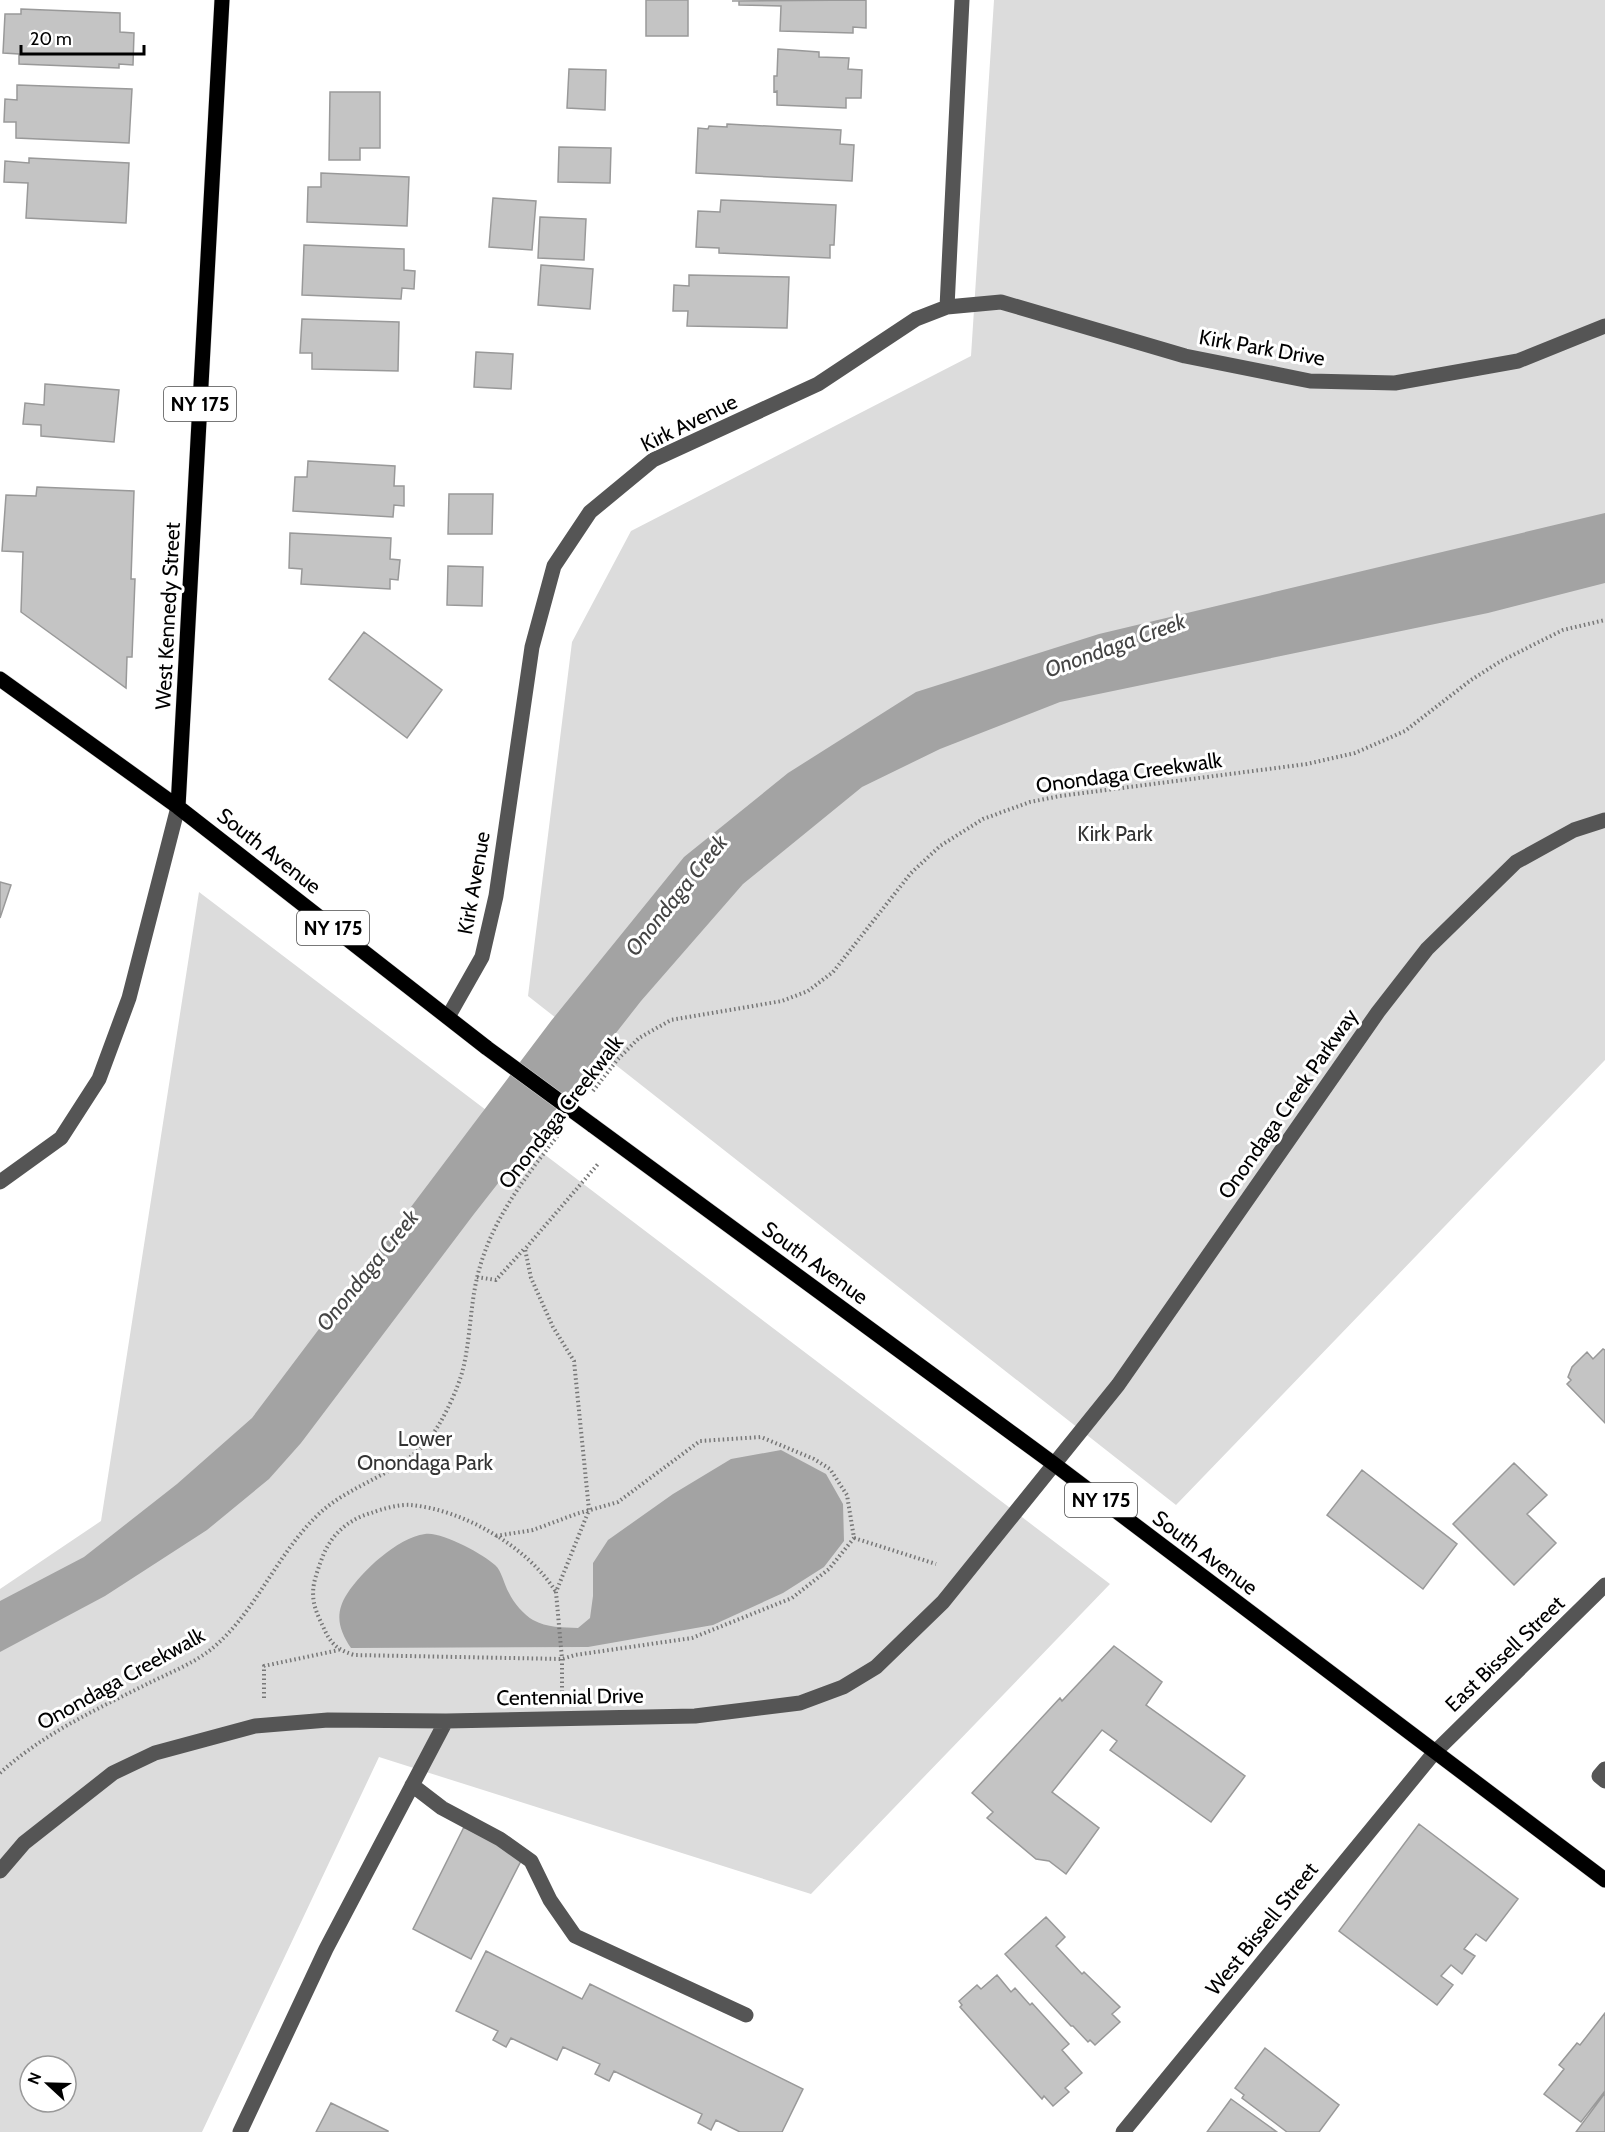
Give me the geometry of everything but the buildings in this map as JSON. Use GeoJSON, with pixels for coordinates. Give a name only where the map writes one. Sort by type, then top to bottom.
{"type":"FeatureCollection","features":[{"type":"Feature","properties":{"kind":"main road","name":"West Kennedy Street"},"geometry":{"type":"LineString","coordinates":[[178,807],[222,0]]}},
{"type":"Feature","properties":{"kind":"main road","name":"South Avenue"},"geometry":{"type":"LineString","coordinates":[[0,679],[178,807],[487,1048],[1054,1464],[1605,1880]]}},
{"type":"Feature","properties":{"kind":"street"},"geometry":{"type":"LineString","coordinates":[[946,307],[962,0]]}},
{"type":"Feature","properties":{"kind":"street","name":"Kirk Park Drive"},"geometry":{"type":"LineString","coordinates":[[946,307],[1001,302],[1185,356],[1310,381],[1395,383],[1518,361],[1605,326]]}},
{"type":"Feature","properties":{"kind":"street","name":"Kirk Avenue"},"geometry":{"type":"LineString","coordinates":[[448,1017],[482,957],[494,906],[532,647],[554,566],[590,512],[653,460],[818,384],[916,319],[946,307]]}},
{"type":"Feature","properties":{"kind":"street","name":"West Kennedy Street"},"geometry":{"type":"LineString","coordinates":[[0,1182],[61,1138],[99,1078],[129,998],[178,807]]}},
{"type":"Feature","properties":{"kind":"street","name":"Onondaga Creek Parkway"},"geometry":{"type":"LineString","coordinates":[[1054,1464],[1118,1385],[1378,1012],[1427,949],[1516,862],[1575,830],[1605,820]]}},
{"type":"Feature","properties":{"kind":"street","name":"Centennial Drive"},"geometry":{"type":"LineString","coordinates":[[0,1871],[24,1843],[113,1773],[155,1753],[255,1726],[328,1720],[446,1721],[694,1716],[800,1703],[843,1687],[876,1666],[943,1602],[1054,1464]]}},
{"type":"Feature","properties":{"kind":"street","name":"East Bissell Street"},"geometry":{"type":"LineString","coordinates":[[1434,1753],[1605,1585]]}},
{"type":"Feature","properties":{"kind":"street"},"geometry":{"type":"LineString","coordinates":[[240,2132],[326,1949],[446,1721]]}},
{"type":"Feature","properties":{"kind":"street","name":"West Bissell Street"},"geometry":{"type":"LineString","coordinates":[[1123,2132],[1434,1753]]}},
{"type":"Feature","properties":{"kind":"street"},"geometry":{"type":"LineString","coordinates":[[1605,1769],[1599,1776],[1605,1780]]}},
{"type":"Feature","properties":{"kind":"street"},"geometry":{"type":"LineString","coordinates":[[412,1785],[442,1808],[500,1839],[531,1861],[549,1900],[574,1936],[746,2015]]}},
{"type":"Feature","properties":{"kind":"path","name":"Onondaga Creekwalk"},"geometry":{"type":"LineString","coordinates":[[591,1094],[618,1059],[639,1038],[671,1020],[782,1001],[808,991],[833,972],[911,873],[940,846],[983,819],[1030,802],[1060,796],[1307,764],[1354,753],[1405,731],[1501,661],[1563,630],[1605,620]]}},
{"type":"Feature","properties":{"kind":"path","name":"Onondaga Creekwalk"},"geometry":{"type":"LineString","coordinates":[[0,1773],[18,1756],[68,1724],[181,1667],[214,1647],[239,1621],[286,1551],[322,1511],[404,1461],[429,1438],[448,1407],[463,1370],[477,1277],[492,1234],[510,1198],[564,1128]]}},
{"type":"Feature","properties":{"kind":"path"},"geometry":{"type":"LineString","coordinates":[[477,1277],[496,1280],[580,1185]]}},
{"type":"Feature","properties":{"kind":"path"},"geometry":{"type":"LineString","coordinates":[[525,1249],[531,1278],[553,1327],[574,1361],[589,1510],[556,1592],[562,1650],[562,1695]]}},
{"type":"Feature","properties":{"kind":"path"},"geometry":{"type":"LineString","coordinates":[[264,1704],[264,1666],[339,1650],[354,1655],[562,1659],[575,1655],[692,1638],[792,1598],[829,1569],[854,1538],[846,1495],[830,1469],[814,1459],[762,1437],[700,1442],[618,1502],[533,1530],[496,1536]]}},
{"type":"Feature","properties":{"kind":"path"},"geometry":{"type":"LineString","coordinates":[[339,1650],[328,1637],[312,1603],[313,1582],[325,1549],[337,1532],[358,1517],[379,1510],[410,1505],[473,1522],[517,1551],[550,1583],[556,1592]]}},
{"type":"Feature","properties":{"kind":"path"},"geometry":{"type":"LineString","coordinates":[[854,1538],[909,1555]]}},
{"type":"Feature","properties":{"kind":"green space","name":"Kirk Park"},"geometry":{"type":"Polygon","coordinates":[[[994,0],[1605,0],[1605,1060],[1176,1505],[528,996],[572,642],[631,531],[971,356],[994,0]]]}},
{"type":"Feature","properties":{"kind":"green space","name":"Lower Onondaga Park"},"geometry":{"type":"Polygon","coordinates":[[[199,892],[1110,1584],[811,1894],[379,1757],[202,2132],[0,2132],[0,1589],[101,1521],[199,892]]]}},
{"type":"Feature","properties":{"kind":"water","name":"Onondaga Creek"},"geometry":{"type":"Polygon","coordinates":[[[1605,513],[1605,583],[1488,613],[1060,702],[940,749],[862,787],[743,884],[641,1001],[474,1214],[301,1443],[269,1479],[207,1530],[105,1596],[0,1652],[0,1601],[84,1557],[177,1484],[252,1418],[551,1021],[684,857],[788,773],[916,692],[1099,634],[1605,513]]]}},
{"type":"Feature","properties":{"kind":"water"},"geometry":{"type":"Polygon","coordinates":[[[781,1450],[826,1474],[843,1504],[844,1541],[824,1567],[783,1593],[713,1625],[588,1647],[351,1648],[343,1635],[340,1608],[347,1594],[362,1575],[392,1549],[414,1537],[425,1534],[451,1540],[495,1565],[513,1600],[523,1612],[538,1623],[578,1628],[590,1618],[593,1563],[608,1540],[673,1494],[731,1459],[781,1450]]]}}]}
